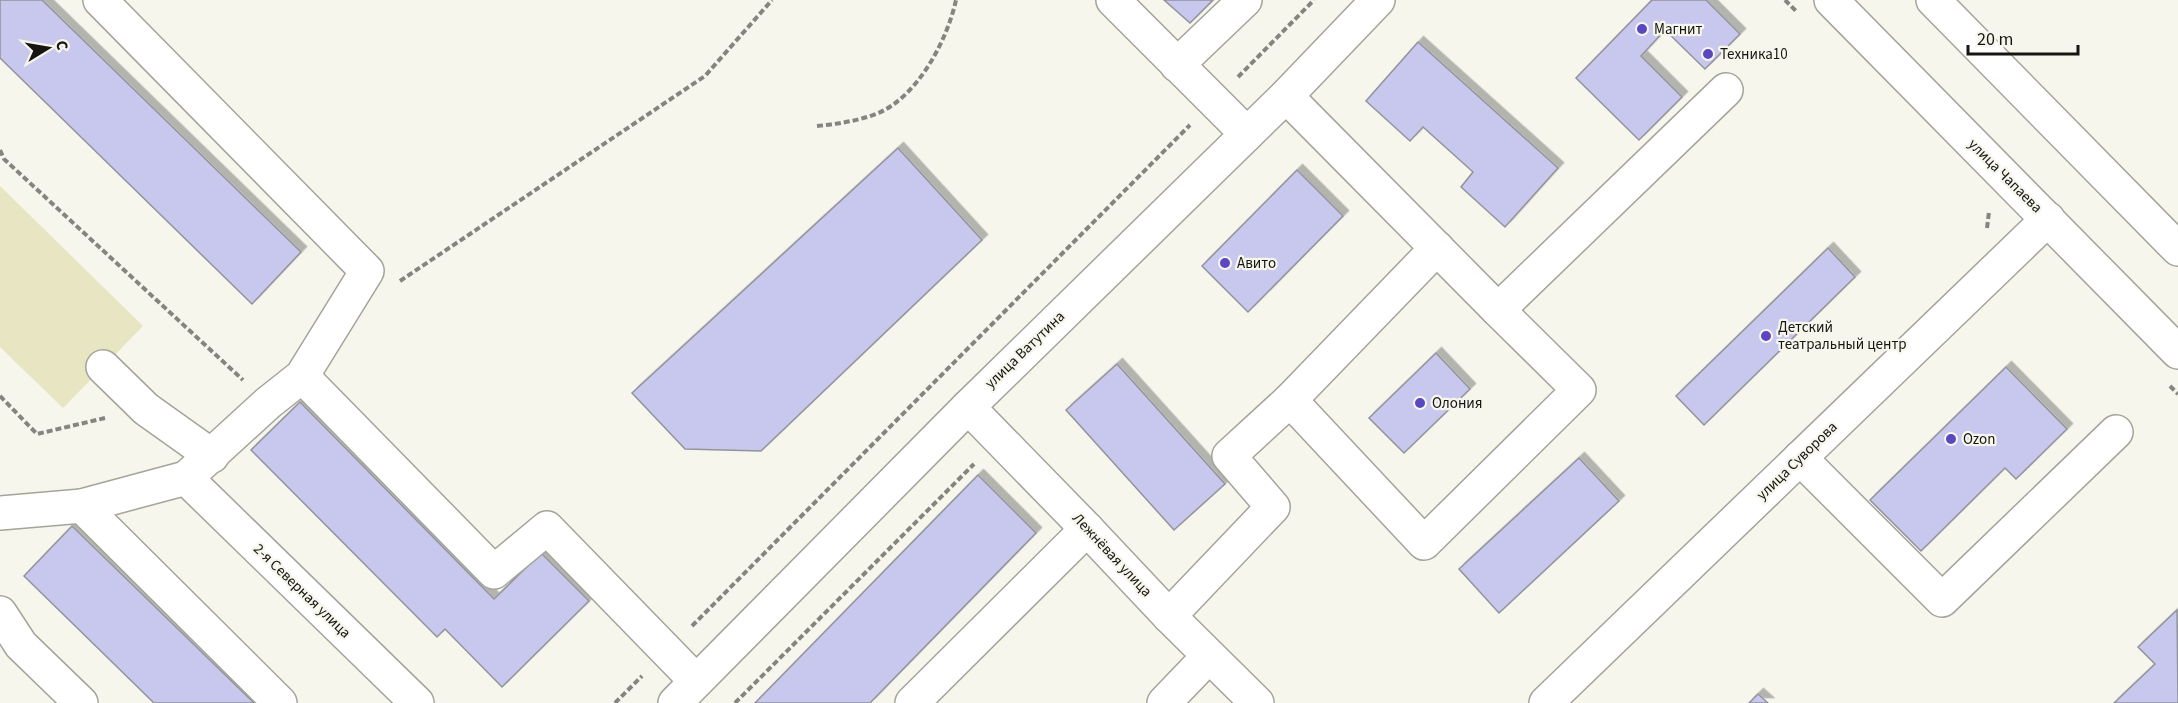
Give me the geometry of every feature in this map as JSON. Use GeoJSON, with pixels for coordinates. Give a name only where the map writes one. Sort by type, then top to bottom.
{"type":"FeatureCollection","features":[{"type":"Feature","properties":{"kind":"main road"},"geometry":{"type":"LineString","coordinates":[[0,513],[82,506],[186,478],[268,403],[302,376],[368,271],[100,0]]}},
{"type":"Feature","properties":{"kind":"main road"},"geometry":{"type":"LineString","coordinates":[[1113,0],[1247,134]]}},
{"type":"Feature","properties":{"kind":"main road"},"geometry":{"type":"LineString","coordinates":[[1177,66],[1245,0]]}},
{"type":"Feature","properties":{"kind":"main road","name":"улица Ватутина"},"geometry":{"type":"LineString","coordinates":[[686,692],[968,407],[1286,96],[1377,0]]}},
{"type":"Feature","properties":{"kind":"main road","name":"улица Чапаева"},"geometry":{"type":"LineString","coordinates":[[1831,0],[2178,352]]}},
{"type":"Feature","properties":{"kind":"main road"},"geometry":{"type":"LineString","coordinates":[[1934,0],[2178,249]]}},
{"type":"Feature","properties":{"kind":"main road"},"geometry":{"type":"LineString","coordinates":[[1498,310],[1726,90]]}},
{"type":"Feature","properties":{"kind":"main road"},"geometry":{"type":"LineString","coordinates":[[1286,96],[1579,390],[1424,543],[1290,400]]}},
{"type":"Feature","properties":{"kind":"main road","name":"улица Суворова"},"geometry":{"type":"LineString","coordinates":[[1546,703],[2048,219]]}},
{"type":"Feature","properties":{"kind":"main road"},"geometry":{"type":"LineString","coordinates":[[1169,616],[1273,507],[1229,456],[1290,400],[1437,248]]}},
{"type":"Feature","properties":{"kind":"main road"},"geometry":{"type":"LineString","coordinates":[[103,367],[146,409],[212,456]]}},
{"type":"Feature","properties":{"kind":"main road"},"geometry":{"type":"LineString","coordinates":[[302,376],[494,572],[547,528],[667,651],[686,692]]}},
{"type":"Feature","properties":{"kind":"main road","name":"Лежнёвая улица"},"geometry":{"type":"LineString","coordinates":[[968,407],[1169,616],[1257,703]]}},
{"type":"Feature","properties":{"kind":"main road"},"geometry":{"type":"LineString","coordinates":[[1800,458],[1942,600],[2116,432]]}},
{"type":"Feature","properties":{"kind":"main road","name":"2-я Северная улица"},"geometry":{"type":"LineString","coordinates":[[186,478],[412,702]]}},
{"type":"Feature","properties":{"kind":"main road"},"geometry":{"type":"LineString","coordinates":[[82,506],[280,703]]}},
{"type":"Feature","properties":{"kind":"main road"},"geometry":{"type":"LineString","coordinates":[[912,703],[1087,529]]}},
{"type":"Feature","properties":{"kind":"main road"},"geometry":{"type":"LineString","coordinates":[[0,613],[21,645],[81,703]]}},
{"type":"Feature","properties":{"kind":"main road"},"geometry":{"type":"LineString","coordinates":[[1164,703],[1209,656]]}},
{"type":"Feature","properties":{"kind":"path"},"geometry":{"type":"LineString","coordinates":[[393,286],[705,76],[772,0]]}},
{"type":"Feature","properties":{"kind":"path"},"geometry":{"type":"LineString","coordinates":[[817,126],[838,124],[878,113],[910,91],[939,49],[956,0]]}},
{"type":"Feature","properties":{"kind":"path"},"geometry":{"type":"LineString","coordinates":[[615,703],[1314,0]]}},
{"type":"Feature","properties":{"kind":"path"},"geometry":{"type":"LineString","coordinates":[[0,150],[4,159],[268,403]]}},
{"type":"Feature","properties":{"kind":"path"},"geometry":{"type":"LineString","coordinates":[[0,396],[37,434],[146,409]]}},
{"type":"Feature","properties":{"kind":"path"},"geometry":{"type":"LineString","coordinates":[[735,703],[999,439]]}},
{"type":"Feature","properties":{"kind":"shaded area"},"geometry":{"type":"Polygon","coordinates":[[[0,186],[143,326],[63,408],[0,347],[0,186]]]}},
{"type":"Feature","properties":{"kind":"building"},"geometry":{"type":"Polygon","coordinates":[[[0,0],[42,0],[301,252],[252,304],[0,58],[0,0]]]}},
{"type":"Feature","properties":{"kind":"building"},"geometry":{"type":"Polygon","coordinates":[[[1164,0],[1213,0],[1190,23],[1164,0]]]}},
{"type":"Feature","properties":{"kind":"building"},"geometry":{"type":"Polygon","coordinates":[[[1652,0],[1706,0],[1740,34],[1705,69],[1665,30],[1641,56],[1682,97],[1639,140],[1576,78],[1652,0]]]}},
{"type":"Feature","properties":{"kind":"building"},"geometry":{"type":"Polygon","coordinates":[[[1418,42],[1558,168],[1505,227],[1461,187],[1473,172],[1423,127],[1410,141],[1366,101],[1418,42]]]}},
{"type":"Feature","properties":{"kind":"building"},"geometry":{"type":"Polygon","coordinates":[[[898,148],[982,240],[761,451],[685,449],[632,393],[898,148]]]}},
{"type":"Feature","properties":{"kind":"building"},"geometry":{"type":"Polygon","coordinates":[[[1297,170],[1343,216],[1248,312],[1202,266],[1297,170]]]}},
{"type":"Feature","properties":{"kind":"building","name":"Детский театральный центр"},"geometry":{"type":"Polygon","coordinates":[[[1828,248],[1855,277],[1704,425],[1676,396],[1828,248]]]}},
{"type":"Feature","properties":{"kind":"building"},"geometry":{"type":"Polygon","coordinates":[[[1436,353],[1470,389],[1404,453],[1369,418],[1436,353]]]}},
{"type":"Feature","properties":{"kind":"building"},"geometry":{"type":"Polygon","coordinates":[[[1117,364],[1225,484],[1174,530],[1066,410],[1117,364]]]}},
{"type":"Feature","properties":{"kind":"building"},"geometry":{"type":"Polygon","coordinates":[[[2006,367],[2067,429],[2016,479],[2005,468],[1921,551],[1870,500],[2006,367]]]}},
{"type":"Feature","properties":{"kind":"building"},"geometry":{"type":"Polygon","coordinates":[[[300,402],[494,599],[541,553],[589,601],[502,687],[445,629],[437,637],[251,450],[300,402]]]}},
{"type":"Feature","properties":{"kind":"building"},"geometry":{"type":"Polygon","coordinates":[[[1579,458],[1619,501],[1499,613],[1459,569],[1579,458]]]}},
{"type":"Feature","properties":{"kind":"building"},"geometry":{"type":"Polygon","coordinates":[[[978,475],[1036,533],[870,703],[755,703],[978,475]]]}},
{"type":"Feature","properties":{"kind":"building"},"geometry":{"type":"Polygon","coordinates":[[[72,526],[254,703],[154,703],[24,576],[72,526]]]}},
{"type":"Feature","properties":{"kind":"building"},"geometry":{"type":"Polygon","coordinates":[[[2177,610],[2178,703],[2114,703],[2155,664],[2138,647],[2177,610]]]}},
{"type":"Feature","properties":{"kind":"building"},"geometry":{"type":"Polygon","coordinates":[[[1758,694],[1768,703],[1749,703],[1758,694]]]}},
{"type":"Feature","properties":{"kind":"place","name":"Магнит"},"geometry":{"type":"Point","coordinates":[1642,29]}},
{"type":"Feature","properties":{"kind":"place","name":"Техника10"},"geometry":{"type":"Point","coordinates":[1708,54]}},
{"type":"Feature","properties":{"kind":"place","name":"Авито"},"geometry":{"type":"Point","coordinates":[1225,263]}},
{"type":"Feature","properties":{"kind":"place","name":"Детский театральный центр"},"geometry":{"type":"Point","coordinates":[1766,336]}},
{"type":"Feature","properties":{"kind":"place","name":"Олония"},"geometry":{"type":"Point","coordinates":[1420,403]}},
{"type":"Feature","properties":{"kind":"place","name":"Ozon"},"geometry":{"type":"Point","coordinates":[1951,439]}}]}
